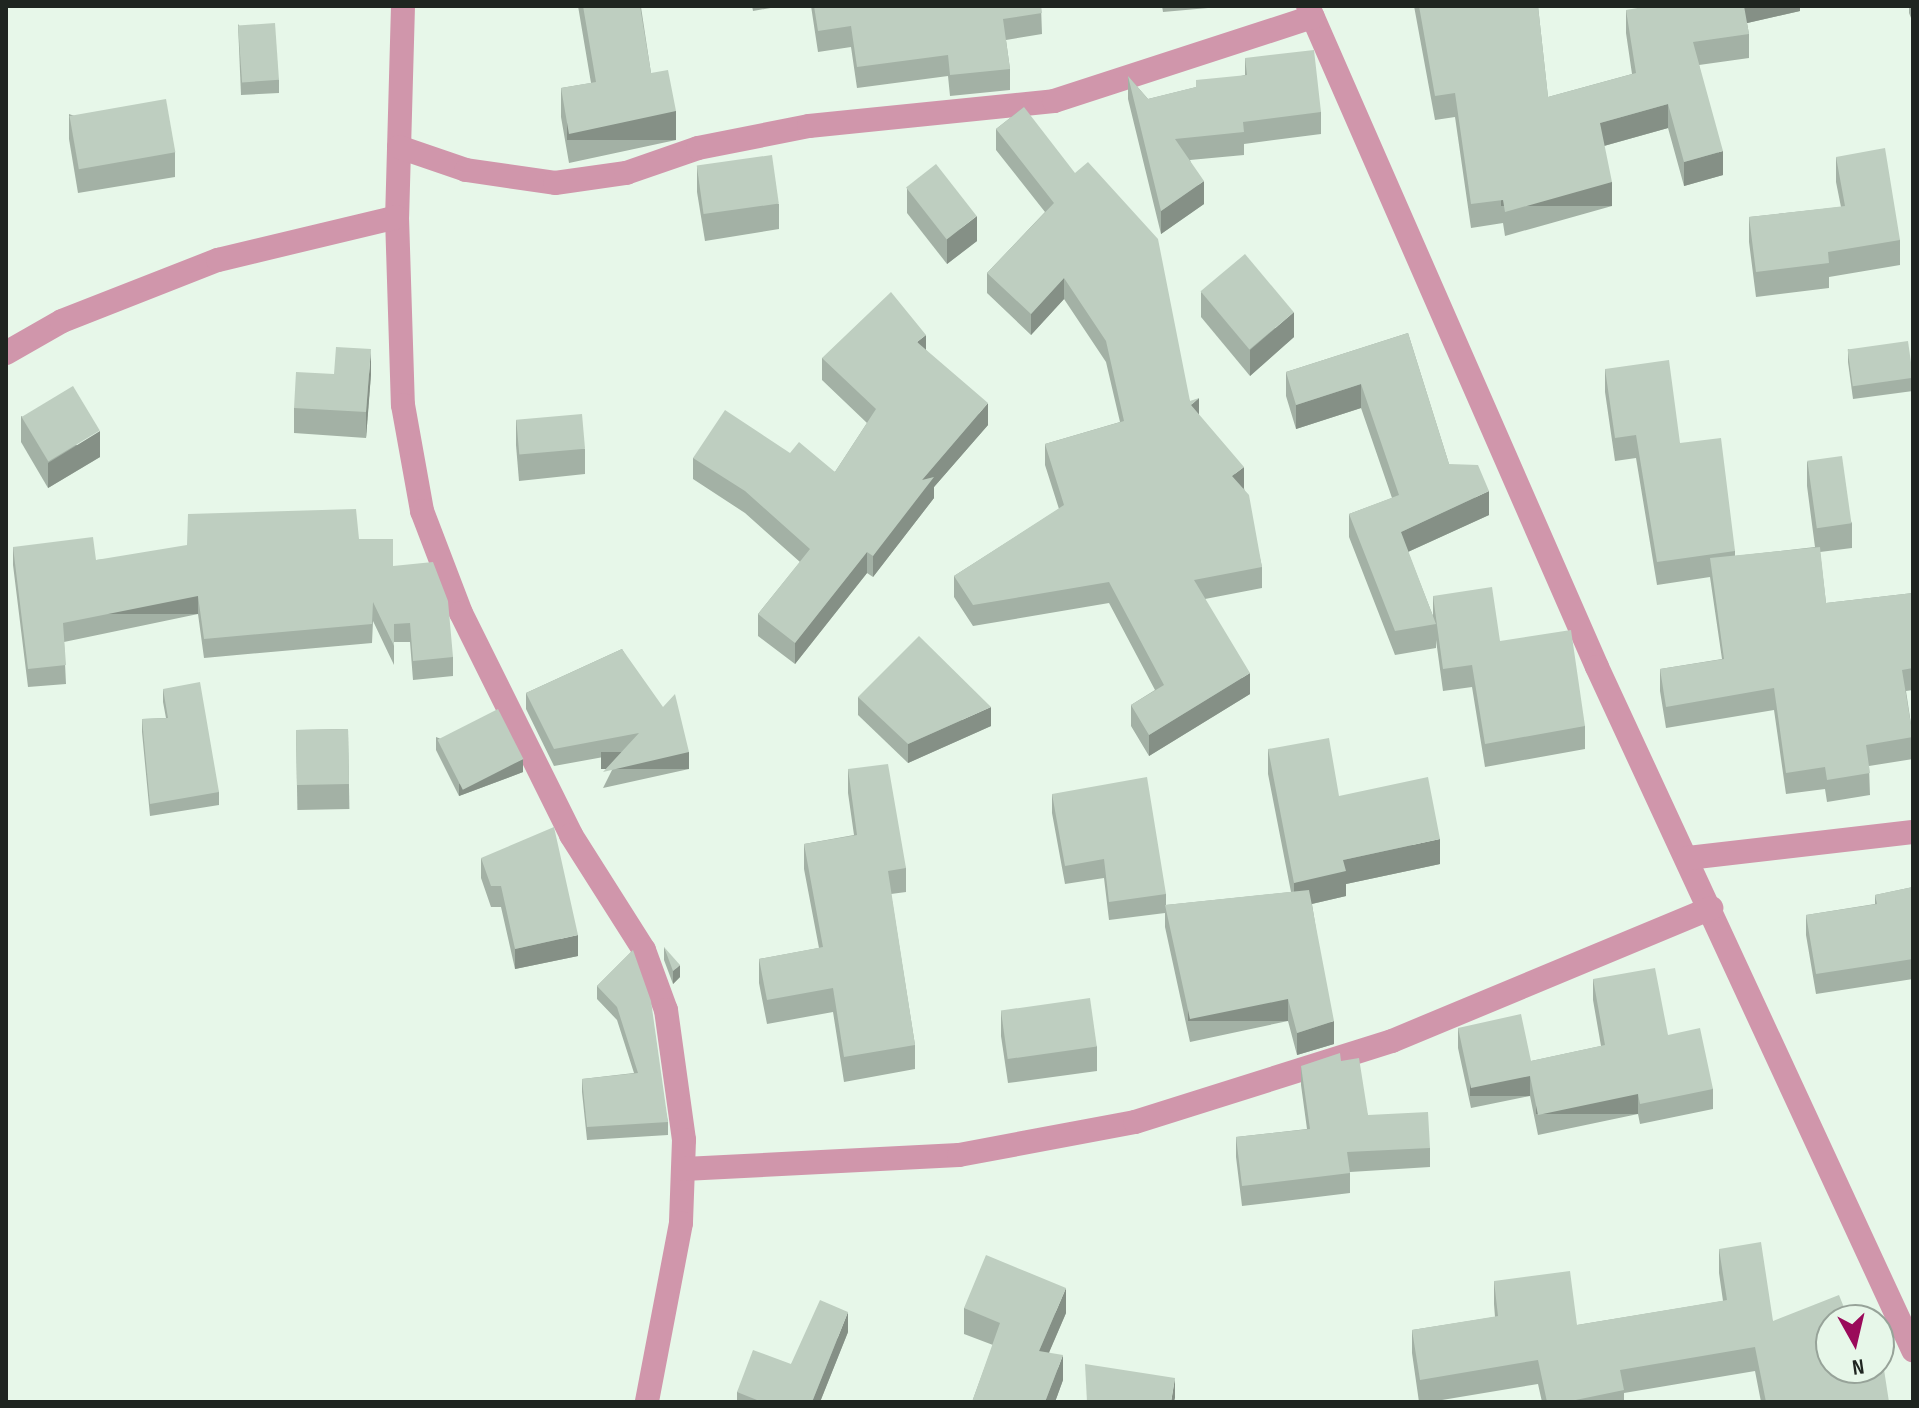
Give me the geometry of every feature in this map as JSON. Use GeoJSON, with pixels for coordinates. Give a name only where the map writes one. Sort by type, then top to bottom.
{"type":"FeatureCollection","features":[{"type":"Feature","properties":{"kind":"street"},"geometry":{"type":"LineString","coordinates":[[403,6],[397,217],[403,405],[422,511],[461,613],[571,835],[644,950],[666,1010],[684,1169],[681,1223],[647,1402]]}},
{"type":"Feature","properties":{"kind":"street"},"geometry":{"type":"LineString","coordinates":[[399,147],[466,170],[555,183],[626,173],[698,148],[809,126],[1054,101],[1310,11],[1688,858],[1913,1350]]}},
{"type":"Feature","properties":{"kind":"street"},"geometry":{"type":"LineString","coordinates":[[6,353],[62,321],[218,260],[397,217]]}},
{"type":"Feature","properties":{"kind":"street"},"geometry":{"type":"LineString","coordinates":[[1688,858],[1913,832]]}},
{"type":"Feature","properties":{"kind":"street"},"geometry":{"type":"LineString","coordinates":[[684,1169],[959,1155],[1135,1122],[1392,1041],[1711,908]]}},
{"type":"Feature","properties":{"kind":"building"},"geometry":{"type":"Polygon","coordinates":[[[583,6],[640,6],[651,73],[668,70],[676,111],[569,134],[561,88],[596,82],[583,6]]]}},
{"type":"Feature","properties":{"kind":"building"},"geometry":{"type":"Polygon","coordinates":[[[814,6],[1041,6],[1042,13],[1003,19],[1010,69],[950,75],[948,55],[857,67],[851,26],[818,31],[814,6]]]}},
{"type":"Feature","properties":{"kind":"building"},"geometry":{"type":"Polygon","coordinates":[[[1419,6],[1538,6],[1548,97],[1636,73],[1626,10],[1649,6],[1744,6],[1749,34],[1693,42],[1723,151],[1684,162],[1668,104],[1600,123],[1612,182],[1505,212],[1503,200],[1471,204],[1455,93],[1435,96],[1419,6]]]}},
{"type":"Feature","properties":{"kind":"building"},"geometry":{"type":"Polygon","coordinates":[[[275,23],[279,80],[242,82],[238,26],[275,23]]]}},
{"type":"Feature","properties":{"kind":"building"},"geometry":{"type":"Polygon","coordinates":[[[1314,50],[1321,112],[1243,122],[1244,132],[1175,139],[1204,181],[1161,211],[1128,76],[1148,99],[1196,87],[1196,80],[1247,75],[1245,58],[1314,50]]]}},
{"type":"Feature","properties":{"kind":"building"},"geometry":{"type":"Polygon","coordinates":[[[166,99],[175,152],[79,169],[69,116],[166,99]]]}},
{"type":"Feature","properties":{"kind":"building"},"geometry":{"type":"Polygon","coordinates":[[[1024,107],[1075,173],[1088,162],[1158,239],[1190,401],[1199,398],[1191,405],[1244,467],[1232,476],[1249,495],[1262,567],[1194,580],[1250,673],[1149,735],[1131,705],[1164,685],[1109,582],[973,605],[954,576],[1064,505],[1045,444],[1124,421],[1106,341],[1064,278],[1031,314],[987,273],[1054,203],[996,129],[1024,107]]]}},
{"type":"Feature","properties":{"kind":"building"},"geometry":{"type":"Polygon","coordinates":[[[1885,148],[1900,240],[1828,252],[1829,263],[1756,272],[1749,217],[1845,206],[1836,157],[1885,148]]]}},
{"type":"Feature","properties":{"kind":"building"},"geometry":{"type":"Polygon","coordinates":[[[772,155],[779,204],[704,214],[697,166],[772,155]]]}},
{"type":"Feature","properties":{"kind":"building"},"geometry":{"type":"Polygon","coordinates":[[[936,164],[977,216],[947,239],[906,187],[936,164]]]}},
{"type":"Feature","properties":{"kind":"building"},"geometry":{"type":"Polygon","coordinates":[[[1245,254],[1294,312],[1249,350],[1201,291],[1245,254]]]}},
{"type":"Feature","properties":{"kind":"building"},"geometry":{"type":"Polygon","coordinates":[[[891,292],[926,335],[917,342],[988,403],[922,480],[934,477],[873,556],[867,552],[795,643],[758,614],[810,549],[745,491],[693,458],[725,410],[790,453],[799,442],[835,472],[876,409],[822,358],[891,292]]]}},
{"type":"Feature","properties":{"kind":"building"},"geometry":{"type":"Polygon","coordinates":[[[1408,333],[1449,464],[1478,465],[1489,491],[1401,532],[1436,624],[1395,631],[1349,514],[1399,495],[1361,384],[1296,405],[1286,372],[1408,333]]]}},
{"type":"Feature","properties":{"kind":"building"},"geometry":{"type":"Polygon","coordinates":[[[1908,341],[1913,378],[1853,386],[1848,349],[1908,341]]]}},
{"type":"Feature","properties":{"kind":"building"},"geometry":{"type":"Polygon","coordinates":[[[336,347],[371,349],[366,412],[294,408],[296,372],[334,374],[336,347]]]}},
{"type":"Feature","properties":{"kind":"building"},"geometry":{"type":"Polygon","coordinates":[[[1669,360],[1680,443],[1721,438],[1735,551],[1657,562],[1636,435],[1615,438],[1605,369],[1669,360]]]}},
{"type":"Feature","properties":{"kind":"building"},"geometry":{"type":"Polygon","coordinates":[[[73,386],[100,431],[48,461],[22,417],[73,386]]]}},
{"type":"Feature","properties":{"kind":"building"},"geometry":{"type":"Polygon","coordinates":[[[582,414],[585,449],[519,455],[516,420],[582,414]]]}},
{"type":"Feature","properties":{"kind":"building"},"geometry":{"type":"Polygon","coordinates":[[[1842,456],[1851,523],[1817,528],[1807,461],[1842,456]]]}},
{"type":"Feature","properties":{"kind":"building"},"geometry":{"type":"Polygon","coordinates":[[[356,509],[359,539],[393,539],[393,566],[433,562],[448,601],[453,657],[413,661],[410,623],[394,624],[394,646],[373,602],[372,624],[204,639],[198,596],[63,623],[66,665],[28,669],[13,547],[93,537],[96,560],[187,545],[188,514],[356,509]]]}},
{"type":"Feature","properties":{"kind":"building"},"geometry":{"type":"Polygon","coordinates":[[[1820,547],[1826,603],[1913,593],[1913,668],[1902,670],[1913,737],[1866,745],[1870,773],[1827,780],[1825,767],[1786,773],[1774,688],[1666,707],[1660,669],[1724,659],[1710,558],[1820,547]]]}},
{"type":"Feature","properties":{"kind":"building"},"geometry":{"type":"Polygon","coordinates":[[[1492,587],[1500,641],[1571,630],[1585,726],[1485,744],[1472,665],[1443,669],[1433,596],[1492,587]]]}},
{"type":"Feature","properties":{"kind":"building"},"geometry":{"type":"Polygon","coordinates":[[[919,636],[991,707],[908,744],[858,697],[919,636]]]}},
{"type":"Feature","properties":{"kind":"building"},"geometry":{"type":"Polygon","coordinates":[[[622,649],[663,707],[675,694],[689,752],[603,772],[639,733],[554,749],[526,693],[622,649]]]}},
{"type":"Feature","properties":{"kind":"building"},"geometry":{"type":"Polygon","coordinates":[[[200,682],[219,792],[150,804],[142,719],[168,718],[163,689],[200,682]]]}},
{"type":"Feature","properties":{"kind":"building"},"geometry":{"type":"Polygon","coordinates":[[[498,709],[523,759],[463,790],[437,740],[498,709]]]}},
{"type":"Feature","properties":{"kind":"building"},"geometry":{"type":"Polygon","coordinates":[[[348,729],[349,784],[297,785],[296,730],[348,729]]]}},
{"type":"Feature","properties":{"kind":"building"},"geometry":{"type":"Polygon","coordinates":[[[1329,738],[1339,796],[1428,777],[1440,839],[1343,860],[1346,871],[1294,883],[1268,749],[1329,738]]]}},
{"type":"Feature","properties":{"kind":"building"},"geometry":{"type":"Polygon","coordinates":[[[888,764],[906,868],[888,871],[915,1045],[844,1057],[833,988],[767,1000],[759,959],[823,947],[804,844],[857,835],[848,769],[888,764]]]}},
{"type":"Feature","properties":{"kind":"building"},"geometry":{"type":"Polygon","coordinates":[[[1147,777],[1166,894],[1109,902],[1104,859],[1065,866],[1052,794],[1147,777]]]}},
{"type":"Feature","properties":{"kind":"building"},"geometry":{"type":"Polygon","coordinates":[[[554,827],[578,935],[515,949],[501,886],[491,886],[481,858],[554,827]]]}},
{"type":"Feature","properties":{"kind":"building"},"geometry":{"type":"Polygon","coordinates":[[[1913,887],[1913,959],[1816,974],[1806,915],[1877,904],[1875,895],[1913,887]]]}},
{"type":"Feature","properties":{"kind":"building"},"geometry":{"type":"Polygon","coordinates":[[[1309,890],[1334,1021],[1297,1033],[1288,999],[1190,1019],[1165,905],[1309,890]]]}},
{"type":"Feature","properties":{"kind":"building"},"geometry":{"type":"Polygon","coordinates":[[[664,947],[680,965],[673,971],[664,947]]]}},
{"type":"Feature","properties":{"kind":"building"},"geometry":{"type":"Polygon","coordinates":[[[633,950],[651,1001],[668,1122],[587,1127],[582,1079],[638,1073],[617,1007],[597,986],[633,950]]]}},
{"type":"Feature","properties":{"kind":"building"},"geometry":{"type":"Polygon","coordinates":[[[1655,968],[1668,1035],[1700,1028],[1713,1089],[1640,1104],[1638,1094],[1538,1115],[1530,1076],[1471,1088],[1458,1028],[1521,1014],[1531,1061],[1605,1045],[1593,979],[1655,968]]]}},
{"type":"Feature","properties":{"kind":"building"},"geometry":{"type":"Polygon","coordinates":[[[1090,998],[1097,1047],[1008,1059],[1001,1011],[1090,998]]]}},
{"type":"Feature","properties":{"kind":"building"},"geometry":{"type":"Polygon","coordinates":[[[1340,1053],[1341,1061],[1359,1058],[1368,1115],[1428,1112],[1430,1148],[1347,1152],[1350,1173],[1242,1186],[1236,1137],[1310,1129],[1301,1066],[1340,1053]]]}},
{"type":"Feature","properties":{"kind":"building"},"geometry":{"type":"Polygon","coordinates":[[[1761,1242],[1773,1321],[1815,1304],[1815,1384],[1886,1384],[1889,1402],[1766,1402],[1755,1347],[1620,1370],[1624,1390],[1566,1402],[1547,1402],[1538,1360],[1420,1380],[1412,1330],[1498,1316],[1494,1281],[1570,1271],[1577,1325],[1727,1300],[1719,1249],[1761,1242]]]}},
{"type":"Feature","properties":{"kind":"building"},"geometry":{"type":"Polygon","coordinates":[[[986,1255],[1066,1288],[1039,1351],[1063,1355],[1045,1402],[972,1402],[1000,1323],[964,1308],[986,1255]]]}},
{"type":"Feature","properties":{"kind":"building"},"geometry":{"type":"Polygon","coordinates":[[[1839,1295],[1843,1304],[1816,1304],[1839,1295]]]}},
{"type":"Feature","properties":{"kind":"building"},"geometry":{"type":"Polygon","coordinates":[[[820,1300],[848,1312],[812,1402],[762,1402],[737,1392],[753,1350],[791,1364],[820,1300]]]}},
{"type":"Feature","properties":{"kind":"building"},"geometry":{"type":"Polygon","coordinates":[[[1085,1364],[1175,1378],[1171,1402],[1087,1402],[1085,1364]]]}}]}
